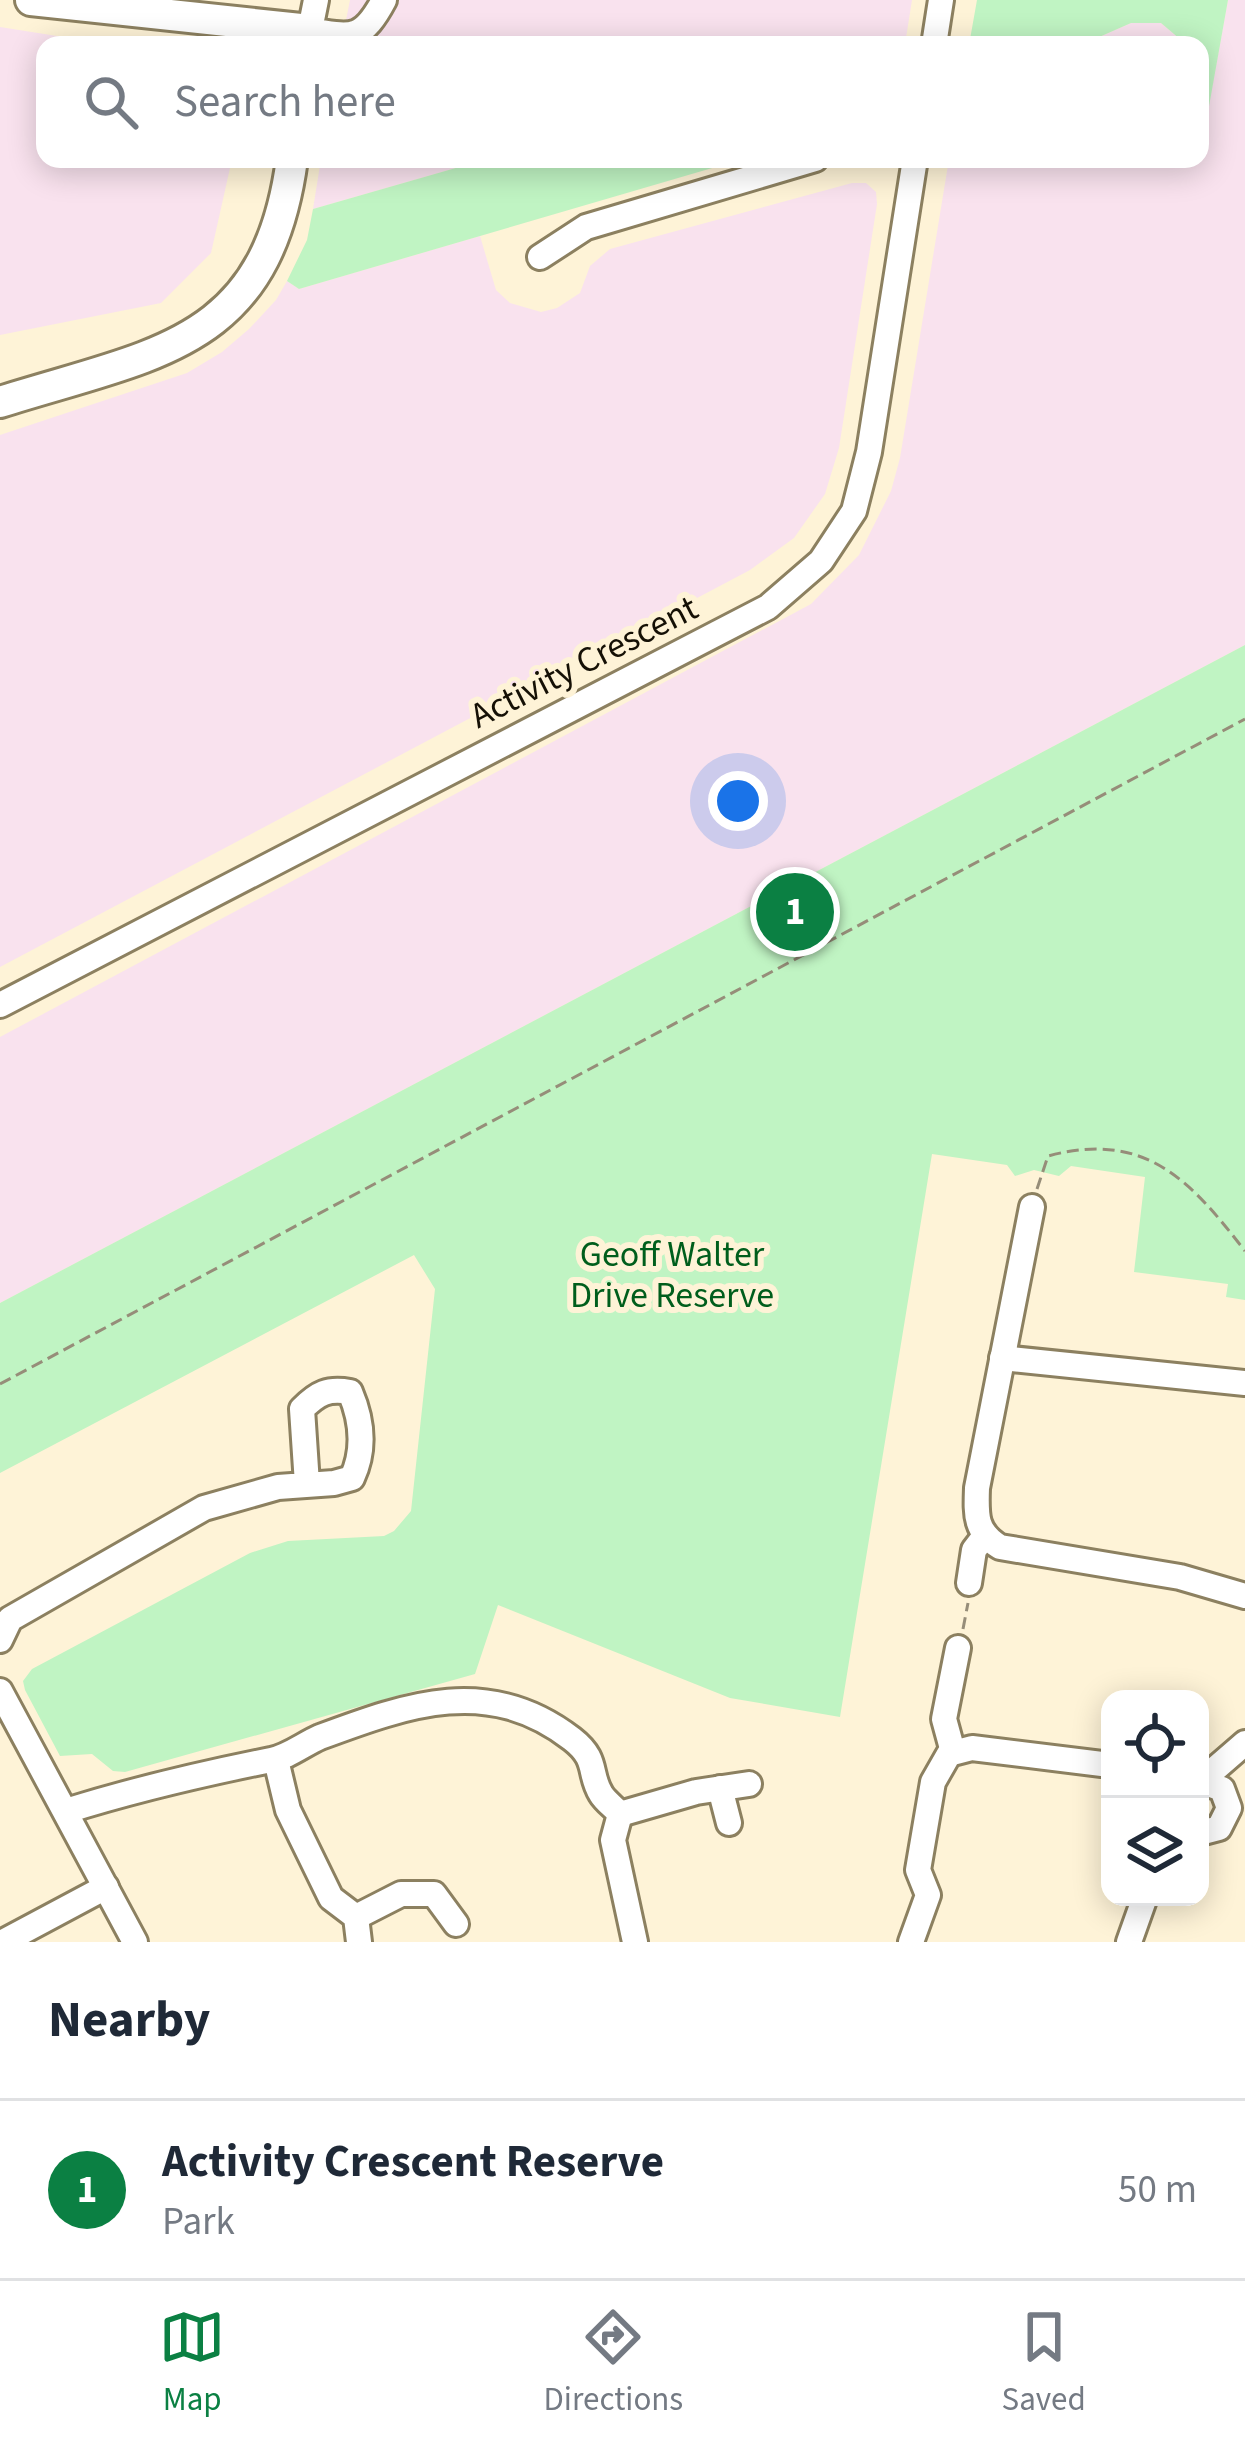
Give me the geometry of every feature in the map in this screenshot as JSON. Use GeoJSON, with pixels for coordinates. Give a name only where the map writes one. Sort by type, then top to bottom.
{"type":"FeatureCollection","features":[{"type":"Feature","properties":{"kind":"main road"},"geometry":{"type":"LineString","coordinates":[[31,0],[311,25]]}},
{"type":"Feature","properties":{"kind":"main road"},"geometry":{"type":"LineString","coordinates":[[0,402],[172,348],[221,317],[268,253],[283,211],[290,168]]}},
{"type":"Feature","properties":{"kind":"street"},"geometry":{"type":"LineString","coordinates":[[311,25],[345,35],[360,33],[384,0]]}},
{"type":"Feature","properties":{"kind":"street"},"geometry":{"type":"LineString","coordinates":[[935,36],[941,0]]}},
{"type":"Feature","properties":{"kind":"street"},"geometry":{"type":"LineString","coordinates":[[540,257],[586,227],[784,168]]}},
{"type":"Feature","properties":{"kind":"street","name":"Activity Crescent"},"geometry":{"type":"LineString","coordinates":[[0,1005],[768,607],[820,561],[854,511],[869,452],[914,168]]}},
{"type":"Feature","properties":{"kind":"street"},"geometry":{"type":"LineString","coordinates":[[1032,1207],[977,1488],[976,1517],[984,1537],[1000,1547],[1180,1577],[1245,1596]]}},
{"type":"Feature","properties":{"kind":"street"},"geometry":{"type":"LineString","coordinates":[[1002,1358],[1245,1383]]}},
{"type":"Feature","properties":{"kind":"street"},"geometry":{"type":"LineString","coordinates":[[0,1640],[10,1619],[204,1508],[278,1487],[307,1484]]}},
{"type":"Feature","properties":{"kind":"street"},"geometry":{"type":"LineString","coordinates":[[969,1583],[974,1550],[984,1537]]}},
{"type":"Feature","properties":{"kind":"street"},"geometry":{"type":"LineString","coordinates":[[953,1752],[944,1719],[958,1648]]}},
{"type":"Feature","properties":{"kind":"street"},"geometry":{"type":"LineString","coordinates":[[0,1691],[136,1942]]}},
{"type":"Feature","properties":{"kind":"street"},"geometry":{"type":"LineString","coordinates":[[66,1811],[238,1764],[276,1760],[308,1742],[404,1709],[462,1698],[486,1700],[544,1722],[575,1741],[594,1762],[600,1793],[620,1814]]}},
{"type":"Feature","properties":{"kind":"street"},"geometry":{"type":"LineString","coordinates":[[1209,1774],[1245,1744]]}},
{"type":"Feature","properties":{"kind":"street"},"geometry":{"type":"LineString","coordinates":[[1227,1822],[1245,1744]]}},
{"type":"Feature","properties":{"kind":"street"},"geometry":{"type":"LineString","coordinates":[[911,1942],[928,1895],[918,1870],[932,1782],[953,1752],[972,1748],[1101,1765]]}},
{"type":"Feature","properties":{"kind":"street"},"geometry":{"type":"LineString","coordinates":[[276,1760],[288,1810],[331,1898],[357,1929],[401,1894],[442,1886],[455,1924]]}},
{"type":"Feature","properties":{"kind":"street"},"geometry":{"type":"LineString","coordinates":[[1209,1783],[1216,1784],[1227,1822]]}},
{"type":"Feature","properties":{"kind":"street"},"geometry":{"type":"LineString","coordinates":[[620,1814],[749,1784]]}},
{"type":"Feature","properties":{"kind":"street"},"geometry":{"type":"LineString","coordinates":[[720,1788],[729,1822]]}},
{"type":"Feature","properties":{"kind":"street"},"geometry":{"type":"LineString","coordinates":[[620,1814],[613,1840],[635,1942]]}},
{"type":"Feature","properties":{"kind":"street"},"geometry":{"type":"LineString","coordinates":[[3,1942],[106,1887]]}},
{"type":"Feature","properties":{"kind":"street"},"geometry":{"type":"LineString","coordinates":[[1129,1942],[1142,1906]]}},
{"type":"Feature","properties":{"kind":"path"},"geometry":{"type":"LineString","coordinates":[[0,1384],[1245,719]]}},
{"type":"Feature","properties":{"kind":"path"},"geometry":{"type":"LineString","coordinates":[[1032,1207],[1048,1156],[1112,1148],[1147,1155],[1194,1192],[1245,1251]]}},
{"type":"Feature","properties":{"kind":"path"},"geometry":{"type":"LineString","coordinates":[[958,1648],[969,1583]]}},
{"type":"Feature","properties":{"kind":"shaded area"},"geometry":{"type":"Polygon","coordinates":[[[350,0],[912,0],[906,36],[343,36],[350,0]]]}},
{"type":"Feature","properties":{"kind":"shaded area"},"geometry":{"type":"Polygon","coordinates":[[[1228,0],[1245,0],[1245,645],[0,1303],[0,1037],[811,604],[859,555],[891,491],[948,168],[1209,168],[1209,104],[1228,0]]]}},
{"type":"Feature","properties":{"kind":"shaded area"},"geometry":{"type":"Polygon","coordinates":[[[1131,23],[1161,23],[1176,36],[1101,36],[1131,23]]]}},
{"type":"Feature","properties":{"kind":"shaded area"},"geometry":{"type":"Polygon","coordinates":[[[0,27],[57,36],[36,36],[36,168],[230,168],[211,253],[161,303],[0,335],[0,27]]]}},
{"type":"Feature","properties":{"kind":"shaded area"},"geometry":{"type":"Polygon","coordinates":[[[320,168],[456,168],[313,209],[320,168]]]}},
{"type":"Feature","properties":{"kind":"shaded area"},"geometry":{"type":"Polygon","coordinates":[[[866,183],[876,192],[877,204],[839,448],[825,494],[794,538],[750,570],[0,967],[0,435],[187,373],[249,329],[287,281],[299,289],[480,236],[496,290],[510,303],[541,312],[580,293],[590,266],[610,249],[866,183]]]}},
{"type":"Feature","properties":{"kind":"green space"},"geometry":{"type":"Polygon","coordinates":[[[977,0],[1228,0],[1209,106],[1209,36],[1176,36],[1161,23],[1131,23],[1101,36],[971,36],[977,0]]]}},
{"type":"Feature","properties":{"kind":"green space"},"geometry":{"type":"Polygon","coordinates":[[[456,168],[712,168],[299,289],[287,281],[307,240],[313,209],[456,168]]]}},
{"type":"Feature","properties":{"kind":"green space","name":"Geoff Walter Drive Reserve"},"geometry":{"type":"Polygon","coordinates":[[[1245,645],[1245,1300],[1226,1297],[1228,1284],[1134,1272],[1145,1177],[1071,1166],[1059,1176],[1034,1170],[1015,1176],[1007,1165],[932,1154],[840,1717],[730,1698],[498,1605],[475,1674],[125,1772],[113,1771],[92,1754],[60,1756],[25,1690],[23,1681],[32,1669],[250,1553],[288,1541],[384,1536],[411,1511],[435,1289],[414,1255],[0,1473],[0,1303],[1245,645]]]}},
{"type":"Feature","properties":{"kind":"place","name":"Activity Crescent Reserve"},"geometry":{"type":"Point","coordinates":[795,912]}}]}
